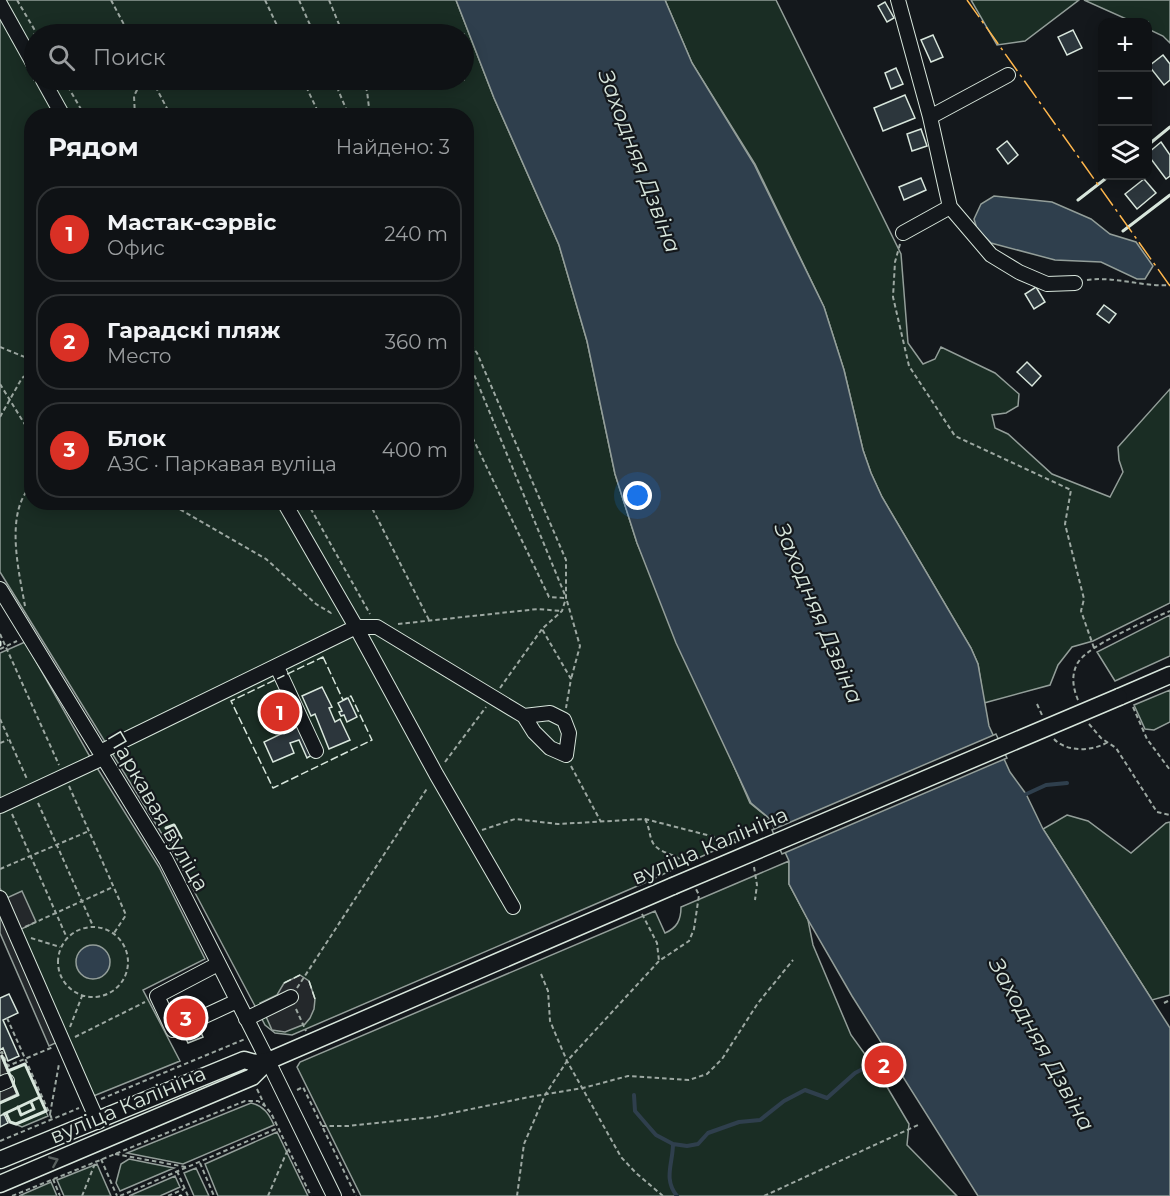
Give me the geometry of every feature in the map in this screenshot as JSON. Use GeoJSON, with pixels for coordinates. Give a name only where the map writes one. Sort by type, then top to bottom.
{"type":"FeatureCollection","features":[{"type":"Feature","properties":{"kind":"main road","name":"вуліца Калініна"},"geometry":{"type":"LineString","coordinates":[[0,1160],[98,1122],[244,1060],[255,1063],[268,1061],[674,886],[1125,701],[1170,675]]}},
{"type":"Feature","properties":{"kind":"main road","name":"вуліца Калініна"},"geometry":{"type":"LineString","coordinates":[[0,1184],[252,1077],[268,1061]]}},
{"type":"Feature","properties":{"kind":"street"},"geometry":{"type":"LineString","coordinates":[[898,0],[930,117],[950,207],[991,255],[1019,272],[1047,284],[1076,282]]}},
{"type":"Feature","properties":{"kind":"street"},"geometry":{"type":"LineString","coordinates":[[0,4],[24,47]]}},
{"type":"Feature","properties":{"kind":"street"},"geometry":{"type":"LineString","coordinates":[[930,117],[1008,75]]}},
{"type":"Feature","properties":{"kind":"street"},"geometry":{"type":"LineString","coordinates":[[49,90],[59,108]]}},
{"type":"Feature","properties":{"kind":"street"},"geometry":{"type":"LineString","coordinates":[[903,233],[950,207]]}},
{"type":"Feature","properties":{"kind":"street"},"geometry":{"type":"LineString","coordinates":[[289,510],[513,907]]}},
{"type":"Feature","properties":{"kind":"street","name":"Паркавая вуліца"},"geometry":{"type":"LineString","coordinates":[[0,589],[166,860],[334,1196]]}},
{"type":"Feature","properties":{"kind":"street"},"geometry":{"type":"LineString","coordinates":[[4,805],[356,627],[377,627],[494,696],[524,716],[534,732],[550,748],[566,755],[568,733],[564,720],[550,713],[524,716]]}},
{"type":"Feature","properties":{"kind":"street"},"geometry":{"type":"LineString","coordinates":[[277,667],[316,751]]}},
{"type":"Feature","properties":{"kind":"street"},"geometry":{"type":"LineString","coordinates":[[0,898],[98,1122]]}},
{"type":"Feature","properties":{"kind":"street"},"geometry":{"type":"LineString","coordinates":[[180,1027],[173,1030],[157,996],[218,964]]}},
{"type":"Feature","properties":{"kind":"street"},"geometry":{"type":"LineString","coordinates":[[246,1019],[291,997]]}},
{"type":"Feature","properties":{"kind":"street"},"geometry":{"type":"LineString","coordinates":[[196,1020],[237,1001]]}},
{"type":"Feature","properties":{"kind":"path"},"geometry":{"type":"LineString","coordinates":[[17,0],[31,24]]}},
{"type":"Feature","properties":{"kind":"path"},"geometry":{"type":"LineString","coordinates":[[111,0],[124,24]]}},
{"type":"Feature","properties":{"kind":"path"},"geometry":{"type":"LineString","coordinates":[[265,0],[276,24]]}},
{"type":"Feature","properties":{"kind":"path"},"geometry":{"type":"LineString","coordinates":[[299,0],[310,24]]}},
{"type":"Feature","properties":{"kind":"path"},"geometry":{"type":"LineString","coordinates":[[329,0],[339,24]]}},
{"type":"Feature","properties":{"kind":"path"},"geometry":{"type":"LineString","coordinates":[[70,90],[80,108]]}},
{"type":"Feature","properties":{"kind":"path"},"geometry":{"type":"LineString","coordinates":[[135,108],[134,96],[137,90]]}},
{"type":"Feature","properties":{"kind":"path"},"geometry":{"type":"LineString","coordinates":[[157,90],[167,108]]}},
{"type":"Feature","properties":{"kind":"path"},"geometry":{"type":"LineString","coordinates":[[308,90],[316,108]]}},
{"type":"Feature","properties":{"kind":"path"},"geometry":{"type":"LineString","coordinates":[[338,90],[346,108]]}},
{"type":"Feature","properties":{"kind":"path"},"geometry":{"type":"LineString","coordinates":[[367,90],[369,108]]}},
{"type":"Feature","properties":{"kind":"path"},"geometry":{"type":"LineString","coordinates":[[903,233],[895,262],[893,297],[909,366],[955,436],[1071,490],[1065,524],[1084,599],[1081,611],[1094,648]]}},
{"type":"Feature","properties":{"kind":"path"},"geometry":{"type":"LineString","coordinates":[[1076,282],[1098,279],[1154,286],[1170,285]]}},
{"type":"Feature","properties":{"kind":"path"},"geometry":{"type":"LineString","coordinates":[[0,347],[24,357]]}},
{"type":"Feature","properties":{"kind":"path"},"geometry":{"type":"LineString","coordinates":[[305,978],[436,774],[542,629],[562,610],[566,598],[567,560],[474,349]]}},
{"type":"Feature","properties":{"kind":"path"},"geometry":{"type":"LineString","coordinates":[[474,374],[566,598],[580,646],[571,679],[564,720]]}},
{"type":"Feature","properties":{"kind":"path"},"geometry":{"type":"LineString","coordinates":[[0,417],[24,377]]}},
{"type":"Feature","properties":{"kind":"path"},"geometry":{"type":"LineString","coordinates":[[0,384],[24,423]]}},
{"type":"Feature","properties":{"kind":"path"},"geometry":{"type":"LineString","coordinates":[[474,441],[549,597],[566,598]]}},
{"type":"Feature","properties":{"kind":"path"},"geometry":{"type":"LineString","coordinates":[[15,614],[26,608],[17,558],[17,510],[24,498]]}},
{"type":"Feature","properties":{"kind":"path"},"geometry":{"type":"LineString","coordinates":[[180,510],[267,559],[323,609],[331,613],[345,608]]}},
{"type":"Feature","properties":{"kind":"path"},"geometry":{"type":"LineString","coordinates":[[311,510],[377,627],[538,609],[562,610]]}},
{"type":"Feature","properties":{"kind":"path"},"geometry":{"type":"LineString","coordinates":[[373,510],[429,620]]}},
{"type":"Feature","properties":{"kind":"path"},"geometry":{"type":"LineString","coordinates":[[542,629],[571,679]]}},
{"type":"Feature","properties":{"kind":"path"},"geometry":{"type":"LineString","coordinates":[[0,634],[4,643]]}},
{"type":"Feature","properties":{"kind":"path"},"geometry":{"type":"LineString","coordinates":[[0,648],[28,636]]}},
{"type":"Feature","properties":{"kind":"path"},"geometry":{"type":"LineString","coordinates":[[1125,701],[1147,739],[1170,770]]}},
{"type":"Feature","properties":{"kind":"path"},"geometry":{"type":"LineString","coordinates":[[1037,704],[1042,715]]}},
{"type":"Feature","properties":{"kind":"path"},"geometry":{"type":"LineString","coordinates":[[0,718],[93,926]]}},
{"type":"Feature","properties":{"kind":"path"},"geometry":{"type":"LineString","coordinates":[[1052,736],[1058,744],[1067,748],[1098,748],[1108,742]]}},
{"type":"Feature","properties":{"kind":"path"},"geometry":{"type":"LineString","coordinates":[[0,743],[9,739]]}},
{"type":"Feature","properties":{"kind":"path"},"geometry":{"type":"LineString","coordinates":[[566,755],[601,822]]}},
{"type":"Feature","properties":{"kind":"path"},"geometry":{"type":"LineString","coordinates":[[4,805],[31,856],[67,938]]}},
{"type":"Feature","properties":{"kind":"path"},"geometry":{"type":"LineString","coordinates":[[471,834],[515,819],[558,824],[645,819],[736,841],[746,848]]}},
{"type":"Feature","properties":{"kind":"path"},"geometry":{"type":"LineString","coordinates":[[0,869],[89,831]]}},
{"type":"Feature","properties":{"kind":"path"},"geometry":{"type":"LineString","coordinates":[[753,865],[757,879],[756,900]]}},
{"type":"Feature","properties":{"kind":"path"},"geometry":{"type":"LineString","coordinates":[[14,932],[114,887],[126,915],[114,933]]}},
{"type":"Feature","properties":{"kind":"path"},"geometry":{"type":"LineString","coordinates":[[644,917],[657,943],[659,961]]}},
{"type":"Feature","properties":{"kind":"path"},"geometry":{"type":"LineString","coordinates":[[93,926],[114,933],[127,952],[127,971],[122,982],[108,994],[94,997],[82,996],[69,987],[60,973],[58,961],[61,948],[67,938],[81,928],[93,926]]}},
{"type":"Feature","properties":{"kind":"path"},"geometry":{"type":"LineString","coordinates":[[14,932],[61,948]]}},
{"type":"Feature","properties":{"kind":"path"},"geometry":{"type":"LineString","coordinates":[[518,1196],[524,1144],[545,1095],[567,1061],[659,961],[675,950]]}},
{"type":"Feature","properties":{"kind":"path"},"geometry":{"type":"LineString","coordinates":[[322,1126],[348,1126],[433,1117],[583,1088],[628,1076],[689,1080],[707,1074],[722,1059],[758,1003],[793,960]]}},
{"type":"Feature","properties":{"kind":"path"},"geometry":{"type":"LineString","coordinates":[[541,974],[548,991],[550,1022],[567,1061],[621,1156],[636,1173],[663,1196]]}},
{"type":"Feature","properties":{"kind":"path"},"geometry":{"type":"LineString","coordinates":[[50,1114],[63,1043],[82,996]]}},
{"type":"Feature","properties":{"kind":"path"},"geometry":{"type":"LineString","coordinates":[[0,1053],[2,1052],[8,1066],[63,1043],[157,996]]}},
{"type":"Feature","properties":{"kind":"path"},"geometry":{"type":"LineString","coordinates":[[1164,1003],[1170,1000]]}},
{"type":"Feature","properties":{"kind":"path"},"geometry":{"type":"LineString","coordinates":[[8,1018],[52,1119]]}},
{"type":"Feature","properties":{"kind":"path"},"geometry":{"type":"LineString","coordinates":[[0,1141],[236,1043]]}},
{"type":"Feature","properties":{"kind":"path"},"geometry":{"type":"LineString","coordinates":[[303,1088],[356,1196]]}},
{"type":"Feature","properties":{"kind":"path"},"geometry":{"type":"LineString","coordinates":[[12,1196],[251,1100],[265,1106],[271,1113],[311,1196]]}},
{"type":"Feature","properties":{"kind":"path"},"geometry":{"type":"LineString","coordinates":[[764,1196],[918,1125]]}},
{"type":"Feature","properties":{"kind":"path"},"geometry":{"type":"LineString","coordinates":[[101,1159],[118,1196],[278,1128]]}},
{"type":"Feature","properties":{"kind":"path"},"geometry":{"type":"LineString","coordinates":[[268,1196],[288,1149]]}},
{"type":"Feature","properties":{"kind":"path"},"geometry":{"type":"LineString","coordinates":[[114,1154],[186,1167]]}},
{"type":"Feature","properties":{"kind":"path"},"geometry":{"type":"LineString","coordinates":[[82,1196],[96,1161]]}},
{"type":"Feature","properties":{"kind":"path"},"geometry":{"type":"LineString","coordinates":[[200,1162],[214,1196]]}},
{"type":"Feature","properties":{"kind":"path"},"geometry":{"type":"LineString","coordinates":[[177,1171],[188,1196]]}},
{"type":"Feature","properties":{"kind":"path"},"geometry":{"type":"LineString","coordinates":[[52,1179],[60,1196]]}},
{"type":"Feature","properties":{"kind":"path"},"geometry":{"type":"LineString","coordinates":[[168,1196],[184,1188]]}},
{"type":"Feature","properties":{"kind":"green space"},"geometry":{"type":"Polygon","coordinates":[[[0,0],[456,0],[465,24],[24,24],[24,90],[474,90],[474,46],[494,98],[559,245],[587,341],[615,474],[637,543],[750,803],[770,819],[722,847],[642,884],[292,1035],[275,1033],[265,1025],[175,855],[0,572],[0,0]]]}},
{"type":"Feature","properties":{"kind":"green space"},"geometry":{"type":"Polygon","coordinates":[[[665,0],[776,0],[901,254],[908,343],[923,364],[935,359],[941,347],[995,373],[1019,394],[1018,406],[1006,413],[992,415],[995,428],[1008,434],[1052,474],[1110,497],[1123,472],[1118,447],[1170,389],[1170,603],[1093,641],[1072,647],[1058,665],[1050,685],[984,703],[978,664],[971,648],[882,497],[871,473],[863,450],[844,370],[824,307],[755,164],[692,63],[665,0]]]}},
{"type":"Feature","properties":{"kind":"green space"},"geometry":{"type":"Polygon","coordinates":[[[971,0],[1079,0],[1025,41],[997,45],[971,0]]]}},
{"type":"Feature","properties":{"kind":"green space"},"geometry":{"type":"Polygon","coordinates":[[[1084,0],[1170,0],[1170,43],[1163,36],[1152,31],[1152,18],[1124,18],[1084,0]]]}},
{"type":"Feature","properties":{"kind":"green space"},"geometry":{"type":"Polygon","coordinates":[[[1170,615],[1170,656],[1115,681],[1097,652],[1170,615]]]}},
{"type":"Feature","properties":{"kind":"green space"},"geometry":{"type":"Polygon","coordinates":[[[25,642],[89,755],[159,867],[205,959],[143,990],[180,1061],[91,1097],[0,888],[0,653],[25,642]]]}},
{"type":"Feature","properties":{"kind":"green space"},"geometry":{"type":"Polygon","coordinates":[[[1170,690],[1170,722],[1154,730],[1145,729],[1134,705],[1170,690]]]}},
{"type":"Feature","properties":{"kind":"green space"},"geometry":{"type":"Polygon","coordinates":[[[1067,815],[1088,821],[1131,853],[1170,822],[1170,995],[1152,1000],[1043,829],[1067,815]]]}},
{"type":"Feature","properties":{"kind":"green space"},"geometry":{"type":"Polygon","coordinates":[[[789,861],[789,884],[808,920],[813,945],[851,1035],[880,1075],[909,1124],[907,1145],[957,1196],[361,1196],[297,1067],[300,1062],[655,911],[665,933],[678,923],[681,907],[789,861]]]}},
{"type":"Feature","properties":{"kind":"green space"},"geometry":{"type":"Polygon","coordinates":[[[25,1064],[48,1116],[22,1127],[10,1122],[6,1113],[0,1116],[0,1103],[18,1095],[8,1071],[25,1064]]]}},
{"type":"Feature","properties":{"kind":"green space"},"geometry":{"type":"Polygon","coordinates":[[[251,1103],[266,1111],[274,1125],[183,1164],[127,1153],[251,1103]]]}},
{"type":"Feature","properties":{"kind":"green space"},"geometry":{"type":"Polygon","coordinates":[[[277,1132],[308,1196],[218,1196],[205,1164],[277,1132]]]}},
{"type":"Feature","properties":{"kind":"green space"},"geometry":{"type":"Polygon","coordinates":[[[129,1159],[174,1168],[120,1191],[116,1183],[121,1164],[129,1159]]]}},
{"type":"Feature","properties":{"kind":"green space"},"geometry":{"type":"Polygon","coordinates":[[[97,1164],[111,1196],[64,1196],[57,1180],[97,1164]]]}},
{"type":"Feature","properties":{"kind":"green space"},"geometry":{"type":"Polygon","coordinates":[[[196,1168],[209,1196],[194,1196],[184,1173],[196,1168]]]}},
{"type":"Feature","properties":{"kind":"green space"},"geometry":{"type":"Polygon","coordinates":[[[175,1176],[180,1187],[160,1196],[129,1196],[175,1176]]]}},
{"type":"Feature","properties":{"kind":"green space"},"geometry":{"type":"Polygon","coordinates":[[[51,1182],[57,1196],[19,1196],[51,1182]]]}},
{"type":"Feature","properties":{"kind":"shaded area"},"geometry":{"type":"Polygon","coordinates":[[[22,891],[36,922],[15,932],[62,1040],[49,1046],[0,933],[0,901],[22,891]]]}},
{"type":"Feature","properties":{"kind":"shaded area"},"geometry":{"type":"Polygon","coordinates":[[[300,975],[309,981],[315,999],[310,1018],[305,1024],[285,1032],[272,1030],[260,1003],[277,995],[284,983],[300,975]]]}},
{"type":"Feature","properties":{"kind":"shaded area"},"geometry":{"type":"Polygon","coordinates":[[[0,1057],[17,1094],[0,1102],[0,1057]]]}},
{"type":"Feature","properties":{"kind":"water","name":"Заходняя Дзвіна"},"geometry":{"type":"Polygon","coordinates":[[[456,0],[665,0],[692,63],[754,164],[824,307],[844,370],[863,450],[871,473],[882,497],[971,648],[978,664],[989,726],[1010,772],[1026,794],[1043,829],[1170,1028],[1170,1196],[978,1196],[852,996],[789,884],[789,861],[770,819],[751,803],[676,643],[637,543],[615,474],[587,341],[559,245],[494,98],[474,46],[474,24],[465,24],[456,0]]]}},
{"type":"Feature","properties":{"kind":"water"},"geometry":{"type":"Polygon","coordinates":[[[994,196],[1052,202],[1091,219],[1110,234],[1136,242],[1153,266],[1145,279],[1137,279],[1101,262],[1055,260],[991,243],[977,229],[974,219],[981,204],[994,196]]]}},
{"type":"Feature","properties":{"kind":"water"},"geometry":{"type":"Polygon","coordinates":[[[93,945],[105,950],[110,962],[105,974],[93,979],[81,974],[76,962],[81,950],[93,945]]]}},
{"type":"Feature","properties":{"kind":"pier"},"geometry":{"type":"Polygon","coordinates":[[[996,734],[1007,758],[782,854],[772,830],[996,734]]]}},
{"type":"Feature","properties":{"kind":"building"},"geometry":{"type":"Polygon","coordinates":[[[885,2],[894,18],[887,22],[878,6],[885,2]]]}},
{"type":"Feature","properties":{"kind":"building"},"geometry":{"type":"Polygon","coordinates":[[[1073,30],[1082,48],[1067,55],[1058,37],[1073,30]]]}},
{"type":"Feature","properties":{"kind":"building"},"geometry":{"type":"Polygon","coordinates":[[[933,35],[943,57],[931,62],[921,40],[933,35]]]}},
{"type":"Feature","properties":{"kind":"building"},"geometry":{"type":"Polygon","coordinates":[[[1163,55],[1170,64],[1170,80],[1164,85],[1152,70],[1152,64],[1163,55]]]}},
{"type":"Feature","properties":{"kind":"building"},"geometry":{"type":"Polygon","coordinates":[[[896,68],[903,84],[891,89],[885,73],[896,68]]]}},
{"type":"Feature","properties":{"kind":"building"},"geometry":{"type":"Polygon","coordinates":[[[905,95],[915,118],[883,131],[874,108],[905,95]]]}},
{"type":"Feature","properties":{"kind":"building"},"geometry":{"type":"Polygon","coordinates":[[[921,129],[927,146],[912,151],[907,134],[921,129]]]}},
{"type":"Feature","properties":{"kind":"building"},"geometry":{"type":"Polygon","coordinates":[[[1007,141],[1018,155],[1008,164],[997,149],[1007,141]]]}},
{"type":"Feature","properties":{"kind":"building"},"geometry":{"type":"Polygon","coordinates":[[[1161,142],[1170,155],[1170,176],[1166,179],[1152,160],[1152,150],[1161,142]]]}},
{"type":"Feature","properties":{"kind":"building"},"geometry":{"type":"Polygon","coordinates":[[[921,178],[926,190],[904,200],[899,187],[921,178]]]}},
{"type":"Feature","properties":{"kind":"building"},"geometry":{"type":"Polygon","coordinates":[[[1143,180],[1156,193],[1137,209],[1125,194],[1143,180]]]}},
{"type":"Feature","properties":{"kind":"building"},"geometry":{"type":"Polygon","coordinates":[[[1036,287],[1045,302],[1034,309],[1025,294],[1036,287]]]}},
{"type":"Feature","properties":{"kind":"building"},"geometry":{"type":"Polygon","coordinates":[[[1104,305],[1116,314],[1109,323],[1097,314],[1104,305]]]}},
{"type":"Feature","properties":{"kind":"building"},"geometry":{"type":"Polygon","coordinates":[[[1027,362],[1041,376],[1032,386],[1017,372],[1027,362]]]}},
{"type":"Feature","properties":{"kind":"building"},"geometry":{"type":"Polygon","coordinates":[[[322,687],[332,707],[329,708],[335,722],[340,719],[350,740],[329,749],[315,714],[311,716],[302,696],[322,687]]]}},
{"type":"Feature","properties":{"kind":"building"},"geometry":{"type":"Polygon","coordinates":[[[287,697],[312,755],[307,758],[299,740],[290,743],[294,753],[273,762],[264,742],[281,734],[277,726],[275,727],[266,706],[287,697]]]}},
{"type":"Feature","properties":{"kind":"building"},"geometry":{"type":"Polygon","coordinates":[[[348,698],[357,717],[347,722],[344,715],[341,716],[339,712],[342,711],[338,703],[348,698]]]}},
{"type":"Feature","properties":{"kind":"building"},"geometry":{"type":"Polygon","coordinates":[[[9,994],[18,1013],[3,1020],[19,1056],[8,1061],[3,1048],[0,1050],[0,998],[9,994]]]}},
{"type":"Feature","properties":{"kind":"building"},"geometry":{"type":"Polygon","coordinates":[[[192,1000],[198,1012],[173,1023],[168,1011],[192,1000]]]}},
{"type":"Feature","properties":{"kind":"building"},"geometry":{"type":"Polygon","coordinates":[[[193,1014],[203,1037],[188,1043],[178,1021],[193,1014]]]}},
{"type":"Feature","properties":{"kind":"building"},"geometry":{"type":"Polygon","coordinates":[[[4,1114],[8,1123],[0,1127],[0,1116],[4,1114]]]}},
{"type":"Feature","properties":{"kind":"waterway"},"geometry":{"type":"LineString","coordinates":[[1022,796],[1046,785],[1067,783]]}},
{"type":"Feature","properties":{"kind":"waterway"},"geometry":{"type":"LineString","coordinates":[[634,1095],[635,1111],[656,1135],[673,1144],[687,1146],[698,1144],[708,1133],[739,1122],[760,1120],[784,1101],[805,1090],[827,1098],[855,1073],[892,1054]]}},
{"type":"Feature","properties":{"kind":"waterway"},"geometry":{"type":"LineString","coordinates":[[673,1144],[670,1183],[677,1196]]}},
{"type":"Feature","properties":{"kind":"fence"},"geometry":{"type":"LineString","coordinates":[[323,657],[343,700],[351,696],[372,740],[273,788],[231,701],[323,657]]}},
{"type":"Feature","properties":{"kind":"fence"},"geometry":{"type":"LineString","coordinates":[[284,983],[300,975]]}},
{"type":"Feature","properties":{"kind":"fence"},"geometry":{"type":"LineString","coordinates":[[309,981],[315,999]]}},
{"type":"Feature","properties":{"kind":"wall"},"geometry":{"type":"LineString","coordinates":[[1152,142],[1170,127]]}},
{"type":"Feature","properties":{"kind":"wall"},"geometry":{"type":"LineString","coordinates":[[1078,200],[1104,180]]}},
{"type":"Feature","properties":{"kind":"wall"},"geometry":{"type":"LineString","coordinates":[[1123,231],[1170,195]]}},
{"type":"Feature","properties":{"kind":"wall"},"geometry":{"type":"LineString","coordinates":[[166,828],[174,825],[181,838],[173,842]]}},
{"type":"Feature","properties":{"kind":"wall"},"geometry":{"type":"LineString","coordinates":[[0,1103],[18,1095],[2,1056]]}},
{"type":"Feature","properties":{"kind":"wall"},"geometry":{"type":"LineString","coordinates":[[4,1114],[6,1113],[10,1122],[16,1124],[46,1111],[25,1064],[8,1071]]}},
{"type":"Feature","properties":{"kind":"wall"},"geometry":{"type":"LineString","coordinates":[[6,1113],[40,1097]]}},
{"type":"Feature","properties":{"kind":"wall"},"geometry":{"type":"LineString","coordinates":[[18,1107],[21,1115],[34,1109],[31,1102]]}},
{"type":"Feature","properties":{"kind":"power"},"geometry":{"type":"LineString","coordinates":[[967,0],[1170,286]]}},
{"type":"Feature","properties":{"kind":"place","name":"Мастак-сэрвіс"},"geometry":{"type":"Point","coordinates":[280,712]}},
{"type":"Feature","properties":{"kind":"place","name":"Блок"},"geometry":{"type":"Point","coordinates":[186,1018]}},
{"type":"Feature","properties":{"kind":"place","name":"Гарадскі пляж"},"geometry":{"type":"Point","coordinates":[884,1065]}}]}
